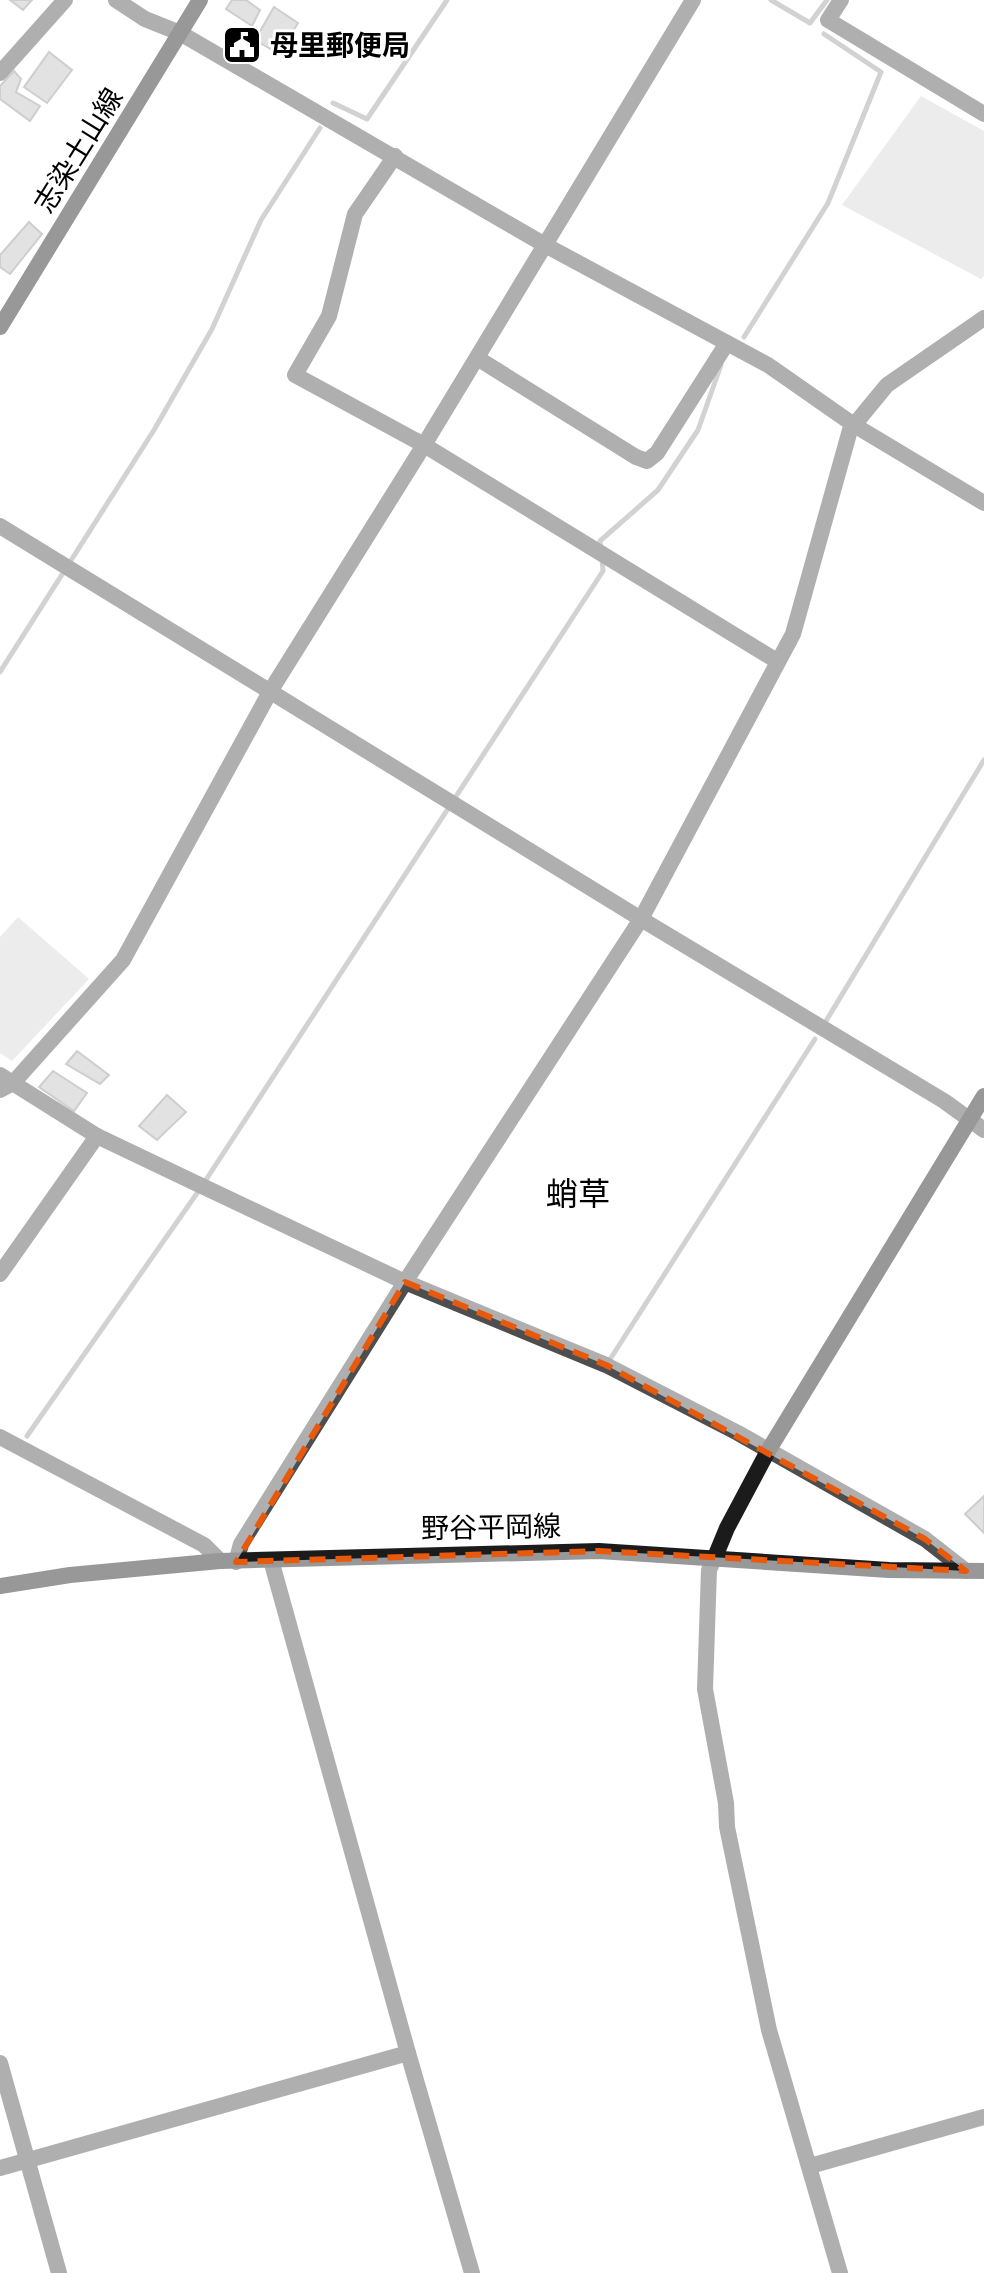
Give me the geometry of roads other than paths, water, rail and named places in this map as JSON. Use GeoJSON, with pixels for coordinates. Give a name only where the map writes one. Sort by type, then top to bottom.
{"type":"FeatureCollection","features":[{"type":"Feature","properties":{"kind":"main road","name":"志染土山線"},"geometry":{"type":"LineString","coordinates":[[0,327],[200,0]]}},
{"type":"Feature","properties":{"kind":"main road"},"geometry":{"type":"LineString","coordinates":[[715,1557],[768,1451],[984,1096]]}},
{"type":"Feature","properties":{"kind":"main road","name":"野谷平岡線"},"geometry":{"type":"LineString","coordinates":[[0,1586],[70,1575],[228,1561],[599,1551],[889,1570],[984,1571]]}},
{"type":"Feature","properties":{"kind":"street"},"geometry":{"type":"LineString","coordinates":[[0,73],[65,0]]}},
{"type":"Feature","properties":{"kind":"street"},"geometry":{"type":"LineString","coordinates":[[116,0],[145,19],[180,33],[545,245],[789,378],[854,425],[984,503]]}},
{"type":"Feature","properties":{"kind":"street"},"geometry":{"type":"LineString","coordinates":[[693,0],[424,445],[271,690],[123,960],[4,1083],[97,1136],[405,1282],[606,1365],[925,1539],[966,1571]]}},
{"type":"Feature","properties":{"kind":"street"},"geometry":{"type":"LineString","coordinates":[[841,0],[828,20],[984,114]]}},
{"type":"Feature","properties":{"kind":"street"},"geometry":{"type":"LineString","coordinates":[[395,156],[355,214],[329,316],[295,375],[424,445],[777,661]]}},
{"type":"Feature","properties":{"kind":"street"},"geometry":{"type":"LineString","coordinates":[[0,1437],[204,1545],[228,1561],[641,919],[793,634],[850,430],[887,385],[984,318]]}},
{"type":"Feature","properties":{"kind":"street"},"geometry":{"type":"LineString","coordinates":[[477,358],[647,461],[657,453],[727,343]]}},
{"type":"Feature","properties":{"kind":"street"},"geometry":{"type":"LineString","coordinates":[[0,526],[944,1101],[984,1130]]}},
{"type":"Feature","properties":{"kind":"street"},"geometry":{"type":"LineString","coordinates":[[0,1274],[97,1136]]}},
{"type":"Feature","properties":{"kind":"street"},"geometry":{"type":"LineString","coordinates":[[715,1557],[709,1570],[705,1689],[726,1803],[727,1827],[767,2025],[840,2273]]}},
{"type":"Feature","properties":{"kind":"street"},"geometry":{"type":"LineString","coordinates":[[271,1560],[472,2273]]}},
{"type":"Feature","properties":{"kind":"street"},"geometry":{"type":"LineString","coordinates":[[0,2168],[408,2053]]}},
{"type":"Feature","properties":{"kind":"street"},"geometry":{"type":"LineString","coordinates":[[0,2063],[59,2273]]}},
{"type":"Feature","properties":{"kind":"street"},"geometry":{"type":"LineString","coordinates":[[810,2166],[984,2117]]}},
{"type":"Feature","properties":{"kind":"waterway"},"geometry":{"type":"LineString","coordinates":[[333,103],[367,119],[447,0]]}},
{"type":"Feature","properties":{"kind":"waterway"},"geometry":{"type":"LineString","coordinates":[[771,0],[810,23],[827,0]]}},
{"type":"Feature","properties":{"kind":"waterway"},"geometry":{"type":"LineString","coordinates":[[744,337],[828,203],[881,72],[824,34]]}},
{"type":"Feature","properties":{"kind":"waterway"},"geometry":{"type":"LineString","coordinates":[[0,672],[154,430],[212,329],[261,220],[320,128]]}},
{"type":"Feature","properties":{"kind":"waterway"},"geometry":{"type":"LineString","coordinates":[[601,549],[600,541],[658,490],[698,430],[721,365]]}},
{"type":"Feature","properties":{"kind":"waterway"},"geometry":{"type":"LineString","coordinates":[[27,1436],[200,1189],[603,571],[602,559]]}},
{"type":"Feature","properties":{"kind":"waterway"},"geometry":{"type":"LineString","coordinates":[[826,1021],[984,760]]}},
{"type":"Feature","properties":{"kind":"waterway"},"geometry":{"type":"LineString","coordinates":[[609,1361],[815,1039]]}},
{"type":"Feature","properties":{"kind":"place","name":"母里郵便局"},"geometry":{"type":"Point","coordinates":[242,45]}},
{"type":"Feature","properties":{"kind":"district","name":"蛸草"},"geometry":{"type":"Point","coordinates":[578,1194]}}]}
